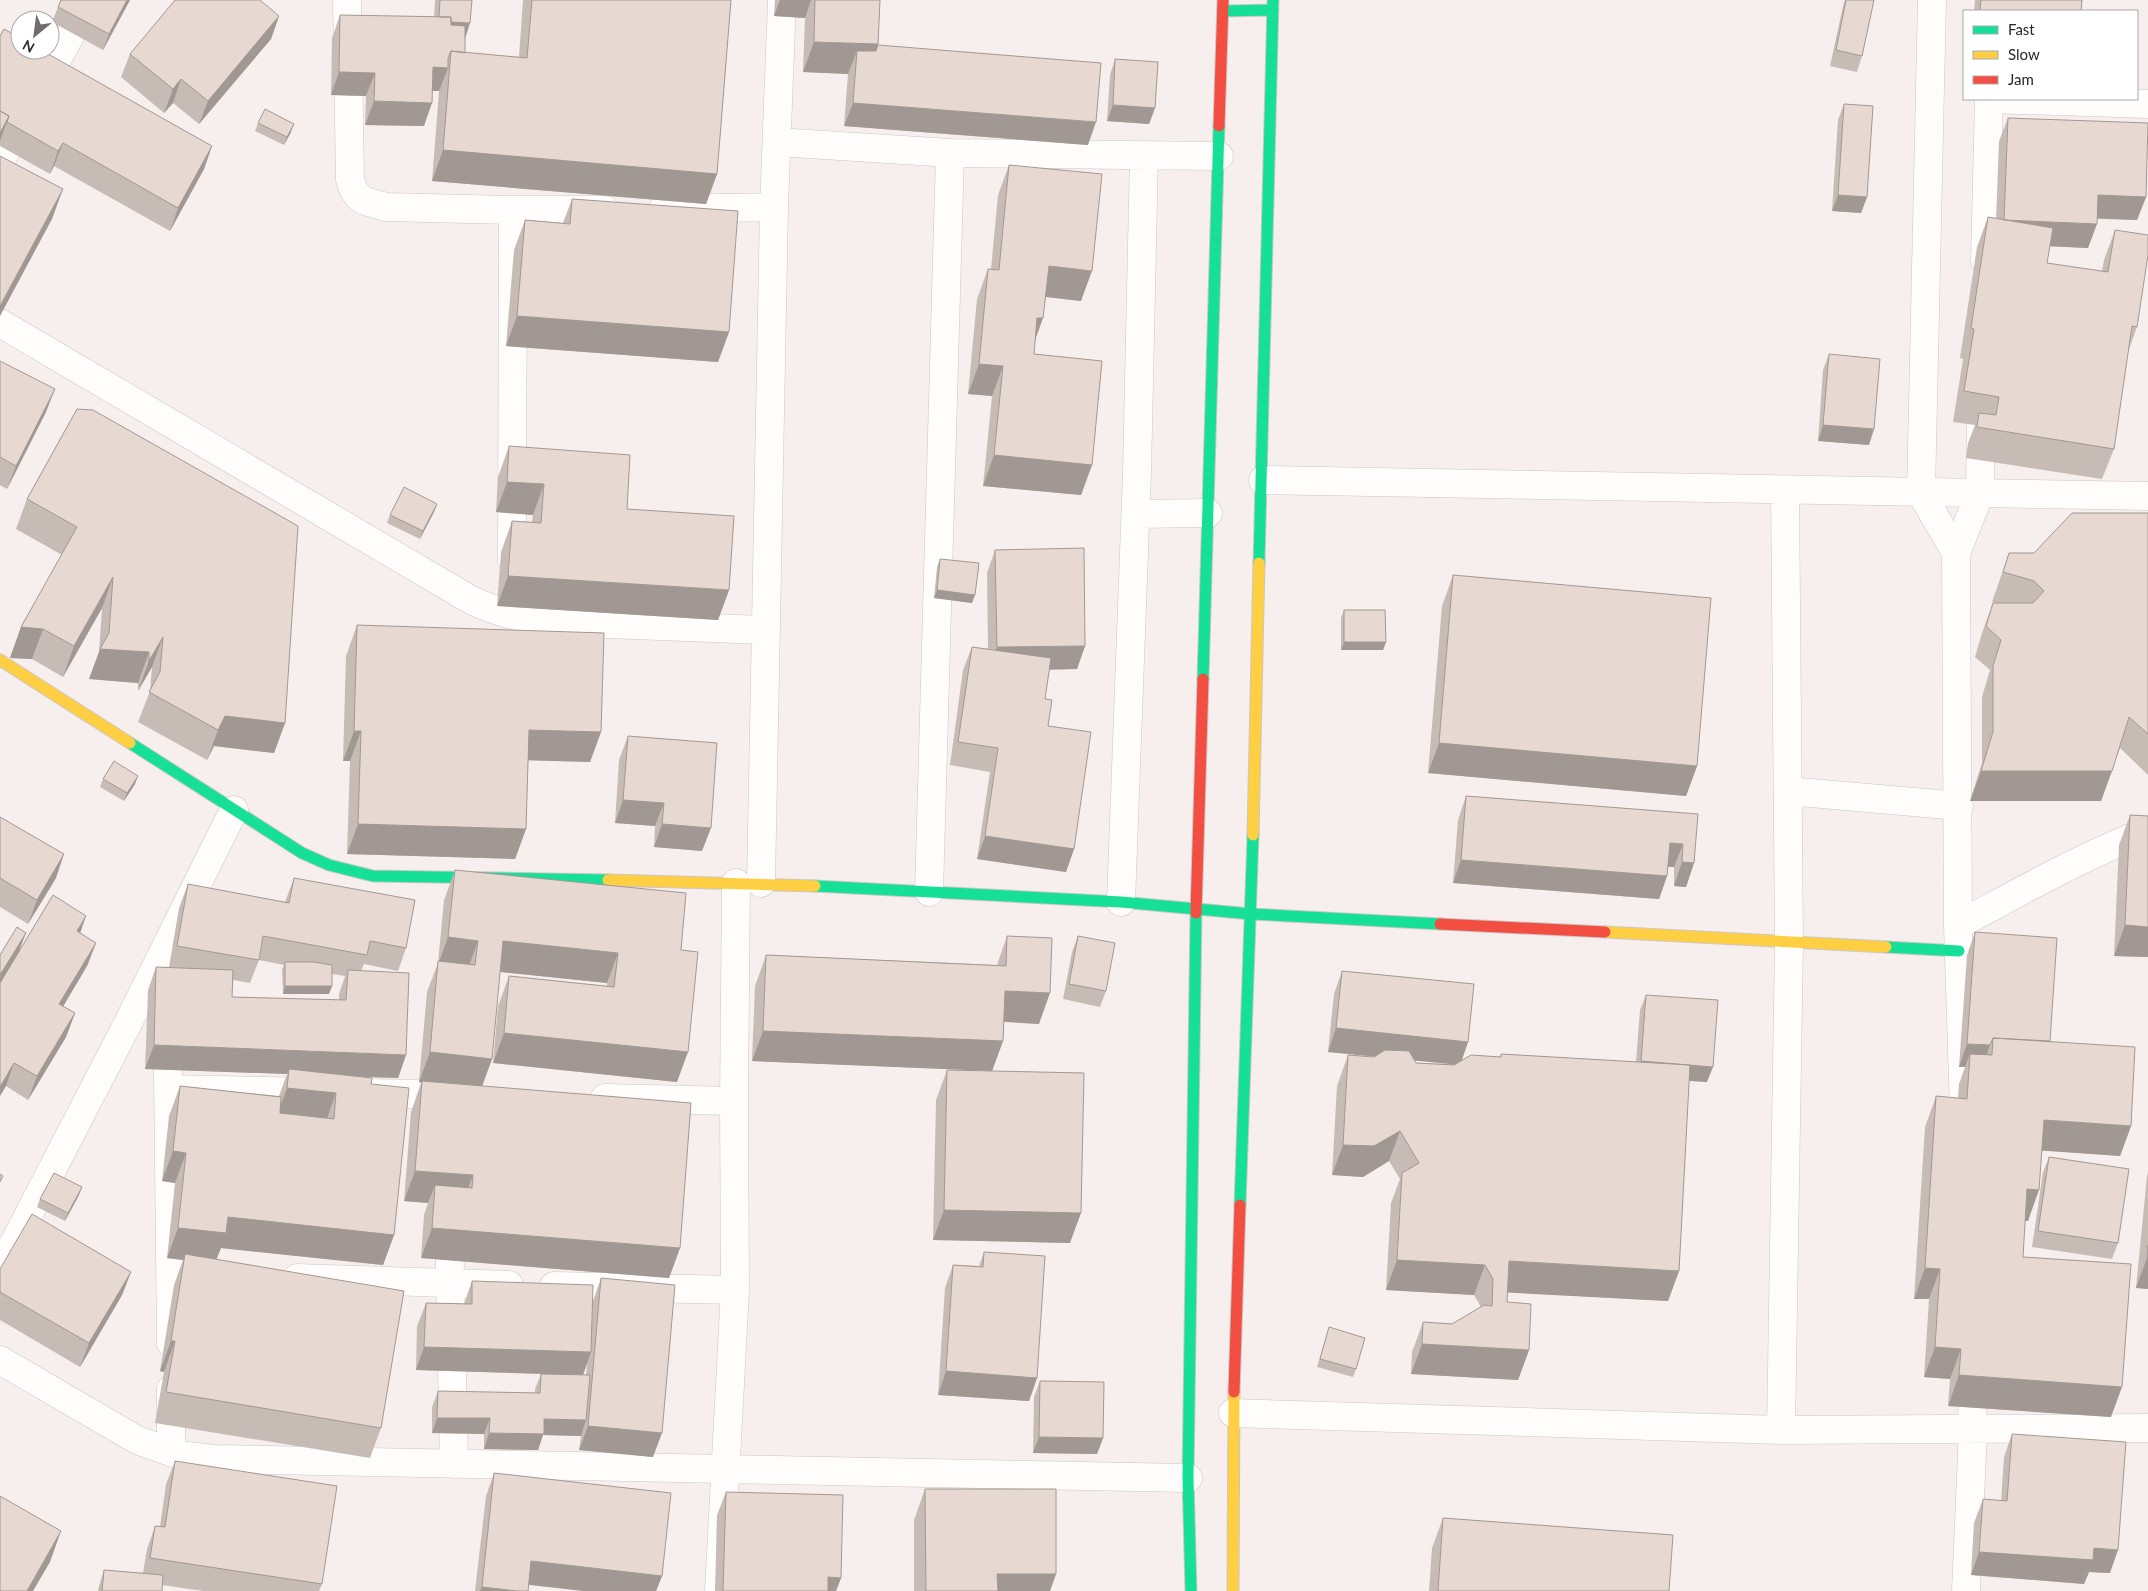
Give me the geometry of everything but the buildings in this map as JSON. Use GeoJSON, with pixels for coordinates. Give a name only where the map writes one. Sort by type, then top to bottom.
{"type":"FeatureCollection","features":[{"type":"Feature","properties":{"kind":"main road"},"geometry":{"type":"LineString","coordinates":[[1191,1591],[1188,1478],[1196,910],[1223,5],[1273,5],[1251,914],[1233,1413],[1234,1591]]}},
{"type":"Feature","properties":{"kind":"main road"},"geometry":{"type":"LineString","coordinates":[[0,660],[302,853],[329,865],[373,876],[450,887],[748,883],[1121,902],[1251,914],[1789,943],[1959,938]]}},
{"type":"Feature","properties":{"kind":"street"},"geometry":{"type":"LineString","coordinates":[[0,162],[90,0]]}},
{"type":"Feature","properties":{"kind":"street"},"geometry":{"type":"LineString","coordinates":[[348,0],[350,179],[359,197],[366,201],[386,207],[513,210],[774,207]]}},
{"type":"Feature","properties":{"kind":"street"},"geometry":{"type":"LineString","coordinates":[[719,1591],[735,1290],[734,1101],[764,630],[774,207],[782,0]]}},
{"type":"Feature","properties":{"kind":"street"},"geometry":{"type":"LineString","coordinates":[[1932,0],[1921,493],[1956,553]]}},
{"type":"Feature","properties":{"kind":"street"},"geometry":{"type":"LineString","coordinates":[[1984,286],[1990,100]]}},
{"type":"Feature","properties":{"kind":"street"},"geometry":{"type":"LineString","coordinates":[[2022,100],[2148,104]]}},
{"type":"Feature","properties":{"kind":"street"},"geometry":{"type":"LineString","coordinates":[[777,142],[950,153],[1219,156]]}},
{"type":"Feature","properties":{"kind":"street"},"geometry":{"type":"LineString","coordinates":[[929,892],[950,153]]}},
{"type":"Feature","properties":{"kind":"street"},"geometry":{"type":"LineString","coordinates":[[1121,902],[1136,514],[1144,155]]}},
{"type":"Feature","properties":{"kind":"street"},"geometry":{"type":"LineString","coordinates":[[512,616],[513,210]]}},
{"type":"Feature","properties":{"kind":"street"},"geometry":{"type":"LineString","coordinates":[[0,323],[471,600],[498,612],[528,620],[555,622],[764,630]]}},
{"type":"Feature","properties":{"kind":"street"},"geometry":{"type":"LineString","coordinates":[[1965,1140],[1959,938],[1956,553],[1980,494],[1982,395]]}},
{"type":"Feature","properties":{"kind":"street"},"geometry":{"type":"LineString","coordinates":[[1263,480],[2148,496]]}},
{"type":"Feature","properties":{"kind":"street"},"geometry":{"type":"LineString","coordinates":[[1781,1430],[1789,943],[1785,490]]}},
{"type":"Feature","properties":{"kind":"street"},"geometry":{"type":"LineString","coordinates":[[1136,514],[1208,513]]}},
{"type":"Feature","properties":{"kind":"street"},"geometry":{"type":"LineString","coordinates":[[1788,791],[1959,806]]}},
{"type":"Feature","properties":{"kind":"street"},"geometry":{"type":"LineString","coordinates":[[0,1270],[165,949],[234,810]]}},
{"type":"Feature","properties":{"kind":"street"},"geometry":{"type":"LineString","coordinates":[[1959,938],[2038,882],[2125,840],[2148,831]]}},
{"type":"Feature","properties":{"kind":"street"},"geometry":{"type":"LineString","coordinates":[[165,949],[166,999]]}},
{"type":"Feature","properties":{"kind":"street"},"geometry":{"type":"LineString","coordinates":[[167,1049],[171,1273],[171,1452]]}},
{"type":"Feature","properties":{"kind":"street"},"geometry":{"type":"LineString","coordinates":[[168,1089],[449,1085],[479,1095]]}},
{"type":"Feature","properties":{"kind":"street"},"geometry":{"type":"LineString","coordinates":[[449,1085],[449,1124]]}},
{"type":"Feature","properties":{"kind":"street"},"geometry":{"type":"LineString","coordinates":[[577,1098],[734,1101]]}},
{"type":"Feature","properties":{"kind":"street"},"geometry":{"type":"LineString","coordinates":[[449,1200],[449,1284],[454,1464]]}},
{"type":"Feature","properties":{"kind":"street"},"geometry":{"type":"LineString","coordinates":[[171,1273],[240,1276]]}},
{"type":"Feature","properties":{"kind":"street"},"geometry":{"type":"LineString","coordinates":[[270,1277],[449,1284],[735,1290]]}},
{"type":"Feature","properties":{"kind":"street"},"geometry":{"type":"LineString","coordinates":[[1966,1591],[1973,1430],[1971,1350]]}},
{"type":"Feature","properties":{"kind":"street"},"geometry":{"type":"LineString","coordinates":[[0,1360],[137,1440],[171,1452],[214,1459],[1188,1478]]}},
{"type":"Feature","properties":{"kind":"street"},"geometry":{"type":"LineString","coordinates":[[1233,1413],[1781,1430],[2148,1428]]}},
{"type":"Feature","properties":{"kind":"street"},"geometry":{"type":"LineString","coordinates":[[213,1488],[214,1459]]}},
{"type":"Feature","properties":{"kind":"traffic: fast"},"geometry":{"type":"LineString","coordinates":[[1259,563],[1273,0]]}},
{"type":"Feature","properties":{"kind":"traffic: fast"},"geometry":{"type":"LineString","coordinates":[[1223,11],[1273,10]]}},
{"type":"Feature","properties":{"kind":"traffic: fast"},"geometry":{"type":"LineString","coordinates":[[1203,679],[1219,126]]}},
{"type":"Feature","properties":{"kind":"traffic: fast"},"geometry":{"type":"LineString","coordinates":[[130,743],[302,853],[329,865],[373,876],[608,880]]}},
{"type":"Feature","properties":{"kind":"traffic: fast"},"geometry":{"type":"LineString","coordinates":[[1240,1205],[1253,835]]}},
{"type":"Feature","properties":{"kind":"traffic: fast"},"geometry":{"type":"LineString","coordinates":[[815,886],[1121,902],[1251,914],[1440,924]]}},
{"type":"Feature","properties":{"kind":"traffic: fast"},"geometry":{"type":"LineString","coordinates":[[1191,1591],[1188,1478],[1196,913]]}},
{"type":"Feature","properties":{"kind":"traffic: fast"},"geometry":{"type":"LineString","coordinates":[[1886,947],[1959,951]]}},
{"type":"Feature","properties":{"kind":"traffic: slow"},"geometry":{"type":"LineString","coordinates":[[1253,835],[1259,563]]}},
{"type":"Feature","properties":{"kind":"traffic: slow"},"geometry":{"type":"LineString","coordinates":[[0,660],[130,743]]}},
{"type":"Feature","properties":{"kind":"traffic: slow"},"geometry":{"type":"LineString","coordinates":[[608,880],[815,886]]}},
{"type":"Feature","properties":{"kind":"traffic: slow"},"geometry":{"type":"LineString","coordinates":[[1605,932],[1886,947]]}},
{"type":"Feature","properties":{"kind":"traffic: slow"},"geometry":{"type":"LineString","coordinates":[[1233,1591],[1234,1392]]}},
{"type":"Feature","properties":{"kind":"traffic: jam"},"geometry":{"type":"LineString","coordinates":[[1219,126],[1223,0]]}},
{"type":"Feature","properties":{"kind":"traffic: jam"},"geometry":{"type":"LineString","coordinates":[[1196,913],[1203,679]]}},
{"type":"Feature","properties":{"kind":"traffic: jam"},"geometry":{"type":"LineString","coordinates":[[1440,924],[1605,932]]}},
{"type":"Feature","properties":{"kind":"traffic: jam"},"geometry":{"type":"LineString","coordinates":[[1234,1392],[1240,1205]]}}]}
